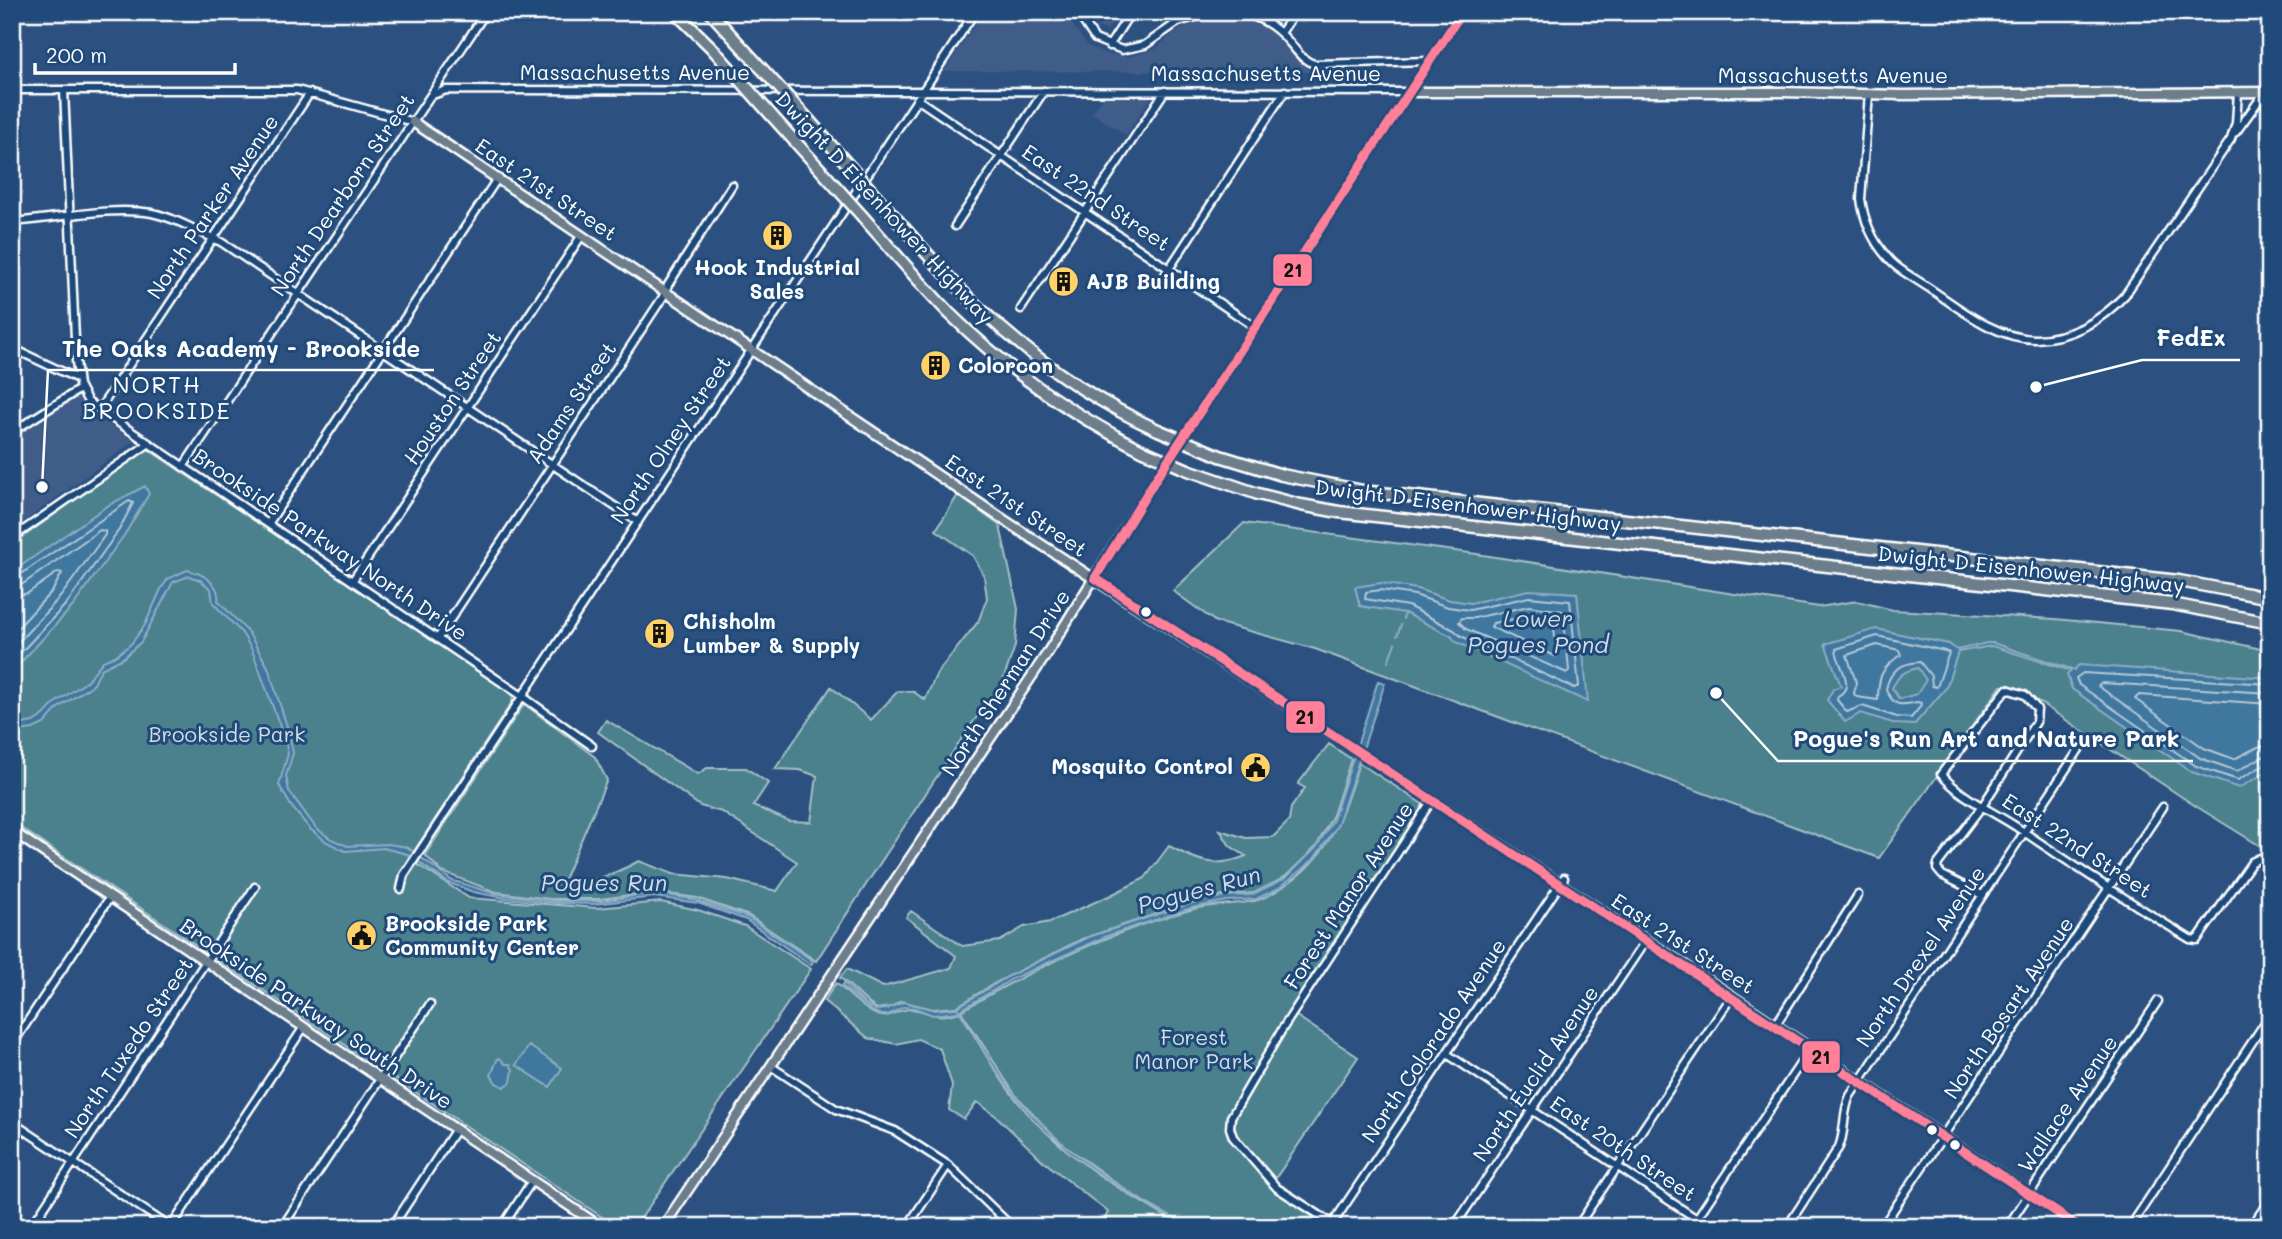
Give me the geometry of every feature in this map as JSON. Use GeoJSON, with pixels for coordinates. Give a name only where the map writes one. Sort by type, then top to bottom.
{"type":"FeatureCollection","features":[{"type":"Feature","properties":{"kind":"highway","name":"Dwight D Eisenhower Highway"},"geometry":{"type":"LineString","coordinates":[[676,12],[711,47],[949,313],[1008,365],[1091,423],[1188,470],[1258,494],[1339,512],[2172,604],[2270,624]]}},
{"type":"Feature","properties":{"kind":"highway","name":"Dwight D Eisenhower Highway"},"geometry":{"type":"LineString","coordinates":[[710,12],[969,298],[1012,337],[1090,393],[1158,430],[1227,458],[1282,475],[1363,491],[2146,577],[2270,598]]}},
{"type":"Feature","properties":{"kind":"main road","name":"North Sherman Drive"},"geometry":{"type":"LineString","coordinates":[[663,1227],[1046,655],[1157,477],[1462,12]]}},
{"type":"Feature","properties":{"kind":"main road","name":"Massachusetts Avenue"},"geometry":{"type":"LineString","coordinates":[[1410,92],[2267,92]]}},
{"type":"Feature","properties":{"kind":"main road","name":"East 21st Street"},"geometry":{"type":"LineString","coordinates":[[413,122],[1095,578],[1386,771],[1562,881],[1646,940],[2079,1227]]}},
{"type":"Feature","properties":{"kind":"main road","name":"Brookside Parkway South Drive"},"geometry":{"type":"LineString","coordinates":[[13,833],[601,1227]]}},
{"type":"Feature","properties":{"kind":"street","name":"North Dearborn Street"},"geometry":{"type":"LineString","coordinates":[[183,467],[486,12]]}},
{"type":"Feature","properties":{"kind":"street","name":"North Olney Street"},"geometry":{"type":"LineString","coordinates":[[401,888],[404,875],[422,847],[975,12]]}},
{"type":"Feature","properties":{"kind":"street"},"geometry":{"type":"LineString","coordinates":[[1077,12],[1091,35],[1122,50],[1142,47],[1178,22],[1212,12]]}},
{"type":"Feature","properties":{"kind":"street"},"geometry":{"type":"LineString","coordinates":[[1109,46],[1131,12]]}},
{"type":"Feature","properties":{"kind":"street"},"geometry":{"type":"LineString","coordinates":[[1236,12],[1258,18],[1281,33],[1306,61],[1320,64],[1430,61]]}},
{"type":"Feature","properties":{"kind":"street"},"geometry":{"type":"LineString","coordinates":[[1281,33],[1295,12]]}},
{"type":"Feature","properties":{"kind":"street"},"geometry":{"type":"LineString","coordinates":[[12,90],[289,90],[310,93]]}},
{"type":"Feature","properties":{"kind":"street"},"geometry":{"type":"LineString","coordinates":[[12,432],[80,388],[64,90]]}},
{"type":"Feature","properties":{"kind":"street","name":"Massachusetts Avenue"},"geometry":{"type":"LineString","coordinates":[[430,96],[446,90],[1410,92]]}},
{"type":"Feature","properties":{"kind":"street"},"geometry":{"type":"LineString","coordinates":[[955,226],[1044,91]]}},
{"type":"Feature","properties":{"kind":"street"},"geometry":{"type":"LineString","coordinates":[[1021,309],[1165,91]]}},
{"type":"Feature","properties":{"kind":"street"},"geometry":{"type":"LineString","coordinates":[[1163,278],[1285,91]]}},
{"type":"Feature","properties":{"kind":"street"},"geometry":{"type":"LineString","coordinates":[[2231,139],[2236,122],[2238,92]]}},
{"type":"Feature","properties":{"kind":"street"},"geometry":{"type":"LineString","coordinates":[[1869,94],[1861,199],[1863,214],[1876,243],[1888,260],[1990,326],[2008,334],[2034,339],[2072,332],[2094,323],[2112,310],[2138,277],[2231,139],[2267,92]]}},
{"type":"Feature","properties":{"kind":"street","name":"East 21st Street"},"geometry":{"type":"LineString","coordinates":[[310,93],[413,122]]}},
{"type":"Feature","properties":{"kind":"street","name":"North Parker Avenue"},"geometry":{"type":"LineString","coordinates":[[99,410],[310,93]]}},
{"type":"Feature","properties":{"kind":"street","name":"East 22nd Street"},"geometry":{"type":"LineString","coordinates":[[917,99],[1255,327]]}},
{"type":"Feature","properties":{"kind":"street"},"geometry":{"type":"LineString","coordinates":[[268,524],[497,179]]}},
{"type":"Feature","properties":{"kind":"street","name":"Adams Street"},"geometry":{"type":"LineString","coordinates":[[438,638],[666,292],[732,185]]}},
{"type":"Feature","properties":{"kind":"street"},"geometry":{"type":"LineString","coordinates":[[12,222],[71,215],[135,212],[153,214],[213,238],[638,522]]}},
{"type":"Feature","properties":{"kind":"street","name":"Houston Street"},"geometry":{"type":"LineString","coordinates":[[353,580],[582,235]]}},
{"type":"Feature","properties":{"kind":"street"},"geometry":{"type":"LineString","coordinates":[[12,348],[78,379]]}},
{"type":"Feature","properties":{"kind":"street","name":"Brookside Parkway North Drive"},"geometry":{"type":"LineString","coordinates":[[80,388],[88,402],[99,410],[522,695],[592,746]]}},
{"type":"Feature","properties":{"kind":"street"},"geometry":{"type":"LineString","coordinates":[[12,538],[148,444]]}},
{"type":"Feature","properties":{"kind":"street","name":"East 22nd Street"},"geometry":{"type":"LineString","coordinates":[[1983,805],[2036,722],[2037,709],[2025,695],[2007,689],[1998,697],[1941,774],[1953,788],[2190,939],[2197,940],[2252,862],[2260,858],[2270,861]]}},
{"type":"Feature","properties":{"kind":"street","name":"North Drexel Avenue"},"geometry":{"type":"LineString","coordinates":[[1787,1227],[1839,1147],[1843,1136],[1846,1104],[1859,1082],[2080,748]]}},
{"type":"Feature","properties":{"kind":"street","name":"Forest Manor Avenue"},"geometry":{"type":"LineString","coordinates":[[1335,1225],[1277,1188],[1235,1139],[1230,1128],[1234,1109],[1432,800]]}},
{"type":"Feature","properties":{"kind":"street"},"geometry":{"type":"LineString","coordinates":[[1982,895],[1942,875],[1937,869],[1938,864],[1983,805]]}},
{"type":"Feature","properties":{"kind":"street","name":"North Bosart Avenue"},"geometry":{"type":"LineString","coordinates":[[1882,1227],[2163,807]]}},
{"type":"Feature","properties":{"kind":"street","name":"North Colorado Avenue"},"geometry":{"type":"LineString","coordinates":[[1335,1225],[1562,881]]}},
{"type":"Feature","properties":{"kind":"street","name":"North Tuxedo Street"},"geometry":{"type":"LineString","coordinates":[[31,1227],[255,887]]}},
{"type":"Feature","properties":{"kind":"street"},"geometry":{"type":"LineString","coordinates":[[1775,1026],[1858,895]]}},
{"type":"Feature","properties":{"kind":"street"},"geometry":{"type":"LineString","coordinates":[[12,1045],[110,897]]}},
{"type":"Feature","properties":{"kind":"street","name":"North Euclid Avenue"},"geometry":{"type":"LineString","coordinates":[[1454,1227],[1646,940]]}},
{"type":"Feature","properties":{"kind":"street"},"geometry":{"type":"LineString","coordinates":[[1577,1227],[1732,996]]}},
{"type":"Feature","properties":{"kind":"street","name":"Wallace Avenue"},"geometry":{"type":"LineString","coordinates":[[2007,1227],[2158,1000]]}},
{"type":"Feature","properties":{"kind":"street"},"geometry":{"type":"LineString","coordinates":[[282,1227],[430,1004]]}},
{"type":"Feature","properties":{"kind":"street"},"geometry":{"type":"LineString","coordinates":[[2130,1227],[2270,1015]]}},
{"type":"Feature","properties":{"kind":"street"},"geometry":{"type":"LineString","coordinates":[[12,1122],[171,1227],[304,1027]]}},
{"type":"Feature","properties":{"kind":"street"},"geometry":{"type":"LineString","coordinates":[[1691,1227],[1810,1049]]}},
{"type":"Feature","properties":{"kind":"street","name":"East 20th Street"},"geometry":{"type":"LineString","coordinates":[[1447,1054],[1709,1227]]}},
{"type":"Feature","properties":{"kind":"street"},"geometry":{"type":"LineString","coordinates":[[772,1067],[831,1106],[895,1131],[948,1165],[1012,1227]]}},
{"type":"Feature","properties":{"kind":"street"},"geometry":{"type":"LineString","coordinates":[[392,1227],[456,1129]]}},
{"type":"Feature","properties":{"kind":"street"},"geometry":{"type":"LineString","coordinates":[[907,1227],[948,1165]]}},
{"type":"Feature","properties":{"kind":"street"},"geometry":{"type":"LineString","coordinates":[[502,1227],[532,1181]]}},
{"type":"Feature","properties":{"kind":"street"},"geometry":{"type":"LineString","coordinates":[[2251,1227],[2270,1199]]}},
{"type":"Feature","properties":{"kind":"shaded area"},"geometry":{"type":"Polygon","coordinates":[[[984,12],[1063,12],[1088,46],[1107,54],[1129,57],[1155,49],[1174,33],[1192,23],[1216,15],[1238,17],[1259,23],[1273,31],[1288,45],[1298,60],[1313,72],[944,71],[984,12]]]}},
{"type":"Feature","properties":{"kind":"shaded area"},"geometry":{"type":"Polygon","coordinates":[[[1088,12],[1120,12],[1107,30],[1099,28],[1088,12]]]}},
{"type":"Feature","properties":{"kind":"shaded area"},"geometry":{"type":"Polygon","coordinates":[[[1152,96],[1126,135],[1092,113],[1103,97],[1152,96]]]}},
{"type":"Feature","properties":{"kind":"shaded area"},"geometry":{"type":"Polygon","coordinates":[[[78,395],[86,409],[134,441],[12,530],[12,436],[78,395]]]}},
{"type":"Feature","properties":{"kind":"green space","name":"Brookside Park"},"geometry":{"type":"Polygon","coordinates":[[[146,448],[508,691],[513,697],[409,859],[469,898],[597,908],[661,902],[698,910],[745,926],[811,969],[635,1227],[617,1227],[12,822],[12,545],[146,448]]]}},
{"type":"Feature","properties":{"kind":"green space"},"geometry":{"type":"Polygon","coordinates":[[[958,495],[1000,526],[1018,609],[1015,646],[1002,683],[968,729],[816,961],[749,916],[697,898],[654,892],[600,899],[550,899],[496,892],[442,872],[425,855],[524,704],[595,757],[607,780],[563,882],[602,877],[639,861],[673,874],[727,879],[777,891],[797,862],[722,812],[700,806],[598,732],[606,720],[698,774],[707,768],[746,768],[768,783],[753,806],[789,821],[811,822],[817,776],[800,770],[775,769],[831,687],[871,720],[898,691],[914,692],[925,700],[937,673],[978,622],[987,598],[984,576],[973,556],[936,530],[958,495]]]}},
{"type":"Feature","properties":{"kind":"green space"},"geometry":{"type":"Polygon","coordinates":[[[1244,523],[1470,553],[1819,607],[1857,601],[1893,610],[2055,619],[2181,631],[2270,651],[2270,852],[2030,696],[2011,687],[2001,686],[1879,858],[1315,649],[1216,622],[1173,591],[1244,523]]]}},
{"type":"Feature","properties":{"kind":"green space"},"geometry":{"type":"Polygon","coordinates":[[[1329,744],[1351,759],[1333,815],[1316,847],[1286,876],[1254,893],[1218,896],[1189,903],[1082,939],[995,983],[956,1007],[933,1009],[901,1001],[891,1007],[877,1009],[840,978],[847,969],[883,987],[951,968],[956,956],[906,917],[911,911],[962,946],[1000,941],[1024,927],[1050,922],[1145,878],[1169,846],[1206,862],[1225,862],[1246,856],[1230,846],[1220,830],[1246,838],[1273,837],[1289,821],[1291,808],[1305,788],[1298,784],[1329,744]]]}},
{"type":"Feature","properties":{"kind":"green space","name":"Forest Manor Park"},"geometry":{"type":"Polygon","coordinates":[[[1359,763],[1424,805],[1289,1011],[1358,1057],[1275,1179],[1242,1141],[1236,1143],[1272,1186],[1334,1227],[1189,1227],[1140,1200],[1057,1140],[1014,1093],[961,1011],[1016,980],[1101,940],[1198,908],[1258,900],[1278,890],[1305,869],[1327,842],[1342,813],[1359,763]]]}},
{"type":"Feature","properties":{"kind":"green space"},"geometry":{"type":"Polygon","coordinates":[[[836,983],[867,1009],[880,1016],[908,1009],[939,1015],[960,1012],[1004,1083],[1048,1134],[1090,1169],[1184,1227],[1101,1227],[1108,1212],[1042,1160],[996,1116],[977,1102],[964,1119],[949,1110],[952,1085],[940,1049],[918,1039],[896,1044],[868,1038],[824,1001],[836,983]]]}},
{"type":"Feature","properties":{"kind":"water"},"geometry":{"type":"Polygon","coordinates":[[[145,486],[149,494],[125,534],[73,606],[12,672],[12,572],[107,506],[145,486]]]}},
{"type":"Feature","properties":{"kind":"water"},"geometry":{"type":"Polygon","coordinates":[[[187,570],[204,577],[217,589],[218,601],[248,632],[268,667],[293,753],[286,776],[289,791],[316,828],[331,839],[347,846],[388,844],[407,847],[451,880],[496,894],[557,901],[601,901],[654,893],[692,899],[747,917],[813,961],[811,965],[746,920],[698,903],[654,897],[594,904],[504,898],[473,892],[447,882],[407,854],[384,848],[345,851],[327,842],[310,829],[291,806],[279,785],[288,754],[252,650],[242,633],[213,603],[211,589],[200,580],[189,576],[173,582],[141,642],[123,658],[101,669],[94,684],[58,708],[44,724],[33,729],[12,732],[12,726],[33,722],[44,715],[55,703],[86,682],[103,661],[131,644],[145,625],[168,579],[187,570]]]}},
{"type":"Feature","properties":{"kind":"water","name":"Lower Pogues Pond"},"geometry":{"type":"Polygon","coordinates":[[[1381,583],[1471,603],[1529,590],[1577,593],[1588,702],[1456,642],[1451,636],[1405,613],[1360,606],[1355,587],[1381,583]]]}},
{"type":"Feature","properties":{"kind":"water"},"geometry":{"type":"Polygon","coordinates":[[[1876,629],[1949,644],[1957,650],[1993,643],[2074,670],[2079,665],[2270,678],[2270,770],[2239,788],[2192,772],[2072,689],[2067,675],[2071,671],[1992,646],[1958,652],[1946,688],[1914,725],[1896,724],[1861,713],[1845,722],[1827,700],[1833,689],[1841,686],[1825,644],[1876,629]],[[1918,668],[1913,669],[1902,674],[1892,688],[1899,699],[1917,694],[1926,680],[1918,668]]]}},
{"type":"Feature","properties":{"kind":"water"},"geometry":{"type":"Polygon","coordinates":[[[1378,681],[1385,683],[1337,826],[1313,860],[1279,888],[1256,899],[1226,901],[1191,908],[1109,935],[1014,978],[957,1012],[933,1015],[915,1008],[903,1007],[888,1015],[881,1015],[872,1011],[842,986],[844,983],[865,1004],[876,1010],[887,1009],[903,1002],[935,1010],[956,1008],[1007,977],[1089,937],[1192,903],[1227,896],[1251,895],[1286,878],[1316,848],[1333,820],[1378,681]]]}},
{"type":"Feature","properties":{"kind":"water"},"geometry":{"type":"Polygon","coordinates":[[[529,1046],[562,1068],[550,1087],[516,1065],[529,1046]]]}},
{"type":"Feature","properties":{"kind":"water"},"geometry":{"type":"Polygon","coordinates":[[[498,1058],[505,1064],[510,1064],[513,1070],[511,1082],[504,1087],[496,1083],[491,1075],[498,1058]]]}},
{"type":"Feature","properties":{"kind":"waterway","name":"Pogues Run"},"geometry":{"type":"LineString","coordinates":[[1403,619],[1405,613]]}},
{"type":"Feature","properties":{"kind":"waterway","name":"Pogues Run"},"geometry":{"type":"LineString","coordinates":[[1397,636],[1401,625]]}},
{"type":"Feature","properties":{"kind":"waterway","name":"Pogues Run"},"geometry":{"type":"LineString","coordinates":[[1388,662],[1395,643]]}},
{"type":"Feature","properties":{"kind":"waterway"},"geometry":{"type":"LineString","coordinates":[[958,1009],[1006,1084],[1032,1115],[1094,1168],[1187,1227]]}},
{"type":"Feature","properties":{"kind":"transit line","name":"21"},"geometry":{"type":"LineString","coordinates":[[1462,12],[1157,477],[1095,578],[2079,1227]]}},
{"type":"Feature","properties":{"kind":"place","name":"Hook Industrial Sales"},"geometry":{"type":"Point","coordinates":[777,236]}},
{"type":"Feature","properties":{"kind":"place","name":"AJB Building"},"geometry":{"type":"Point","coordinates":[1063,282]}},
{"type":"Feature","properties":{"kind":"place","name":"Colorcon"},"geometry":{"type":"Point","coordinates":[935,366]}},
{"type":"Feature","properties":{"kind":"place","name":"FedEx"},"geometry":{"type":"Point","coordinates":[2036,387]}},
{"type":"Feature","properties":{"kind":"place","name":"The Oaks Academy - Brookside"},"geometry":{"type":"Point","coordinates":[42,487]}},
{"type":"Feature","properties":{"kind":"place","name":"Chisholm Lumber & Supply"},"geometry":{"type":"Point","coordinates":[660,634]}},
{"type":"Feature","properties":{"kind":"place","name":"Pogue's Run Art and Nature Park"},"geometry":{"type":"Point","coordinates":[1716,693]}},
{"type":"Feature","properties":{"kind":"place","name":"Mosquito Control"},"geometry":{"type":"Point","coordinates":[1256,767]}},
{"type":"Feature","properties":{"kind":"place","name":"Brookside Park Community Center"},"geometry":{"type":"Point","coordinates":[362,936]}},
{"type":"Feature","properties":{"kind":"district","name":"NORTH BROOKSIDE"},"geometry":{"type":"Point","coordinates":[157,398]}}]}
